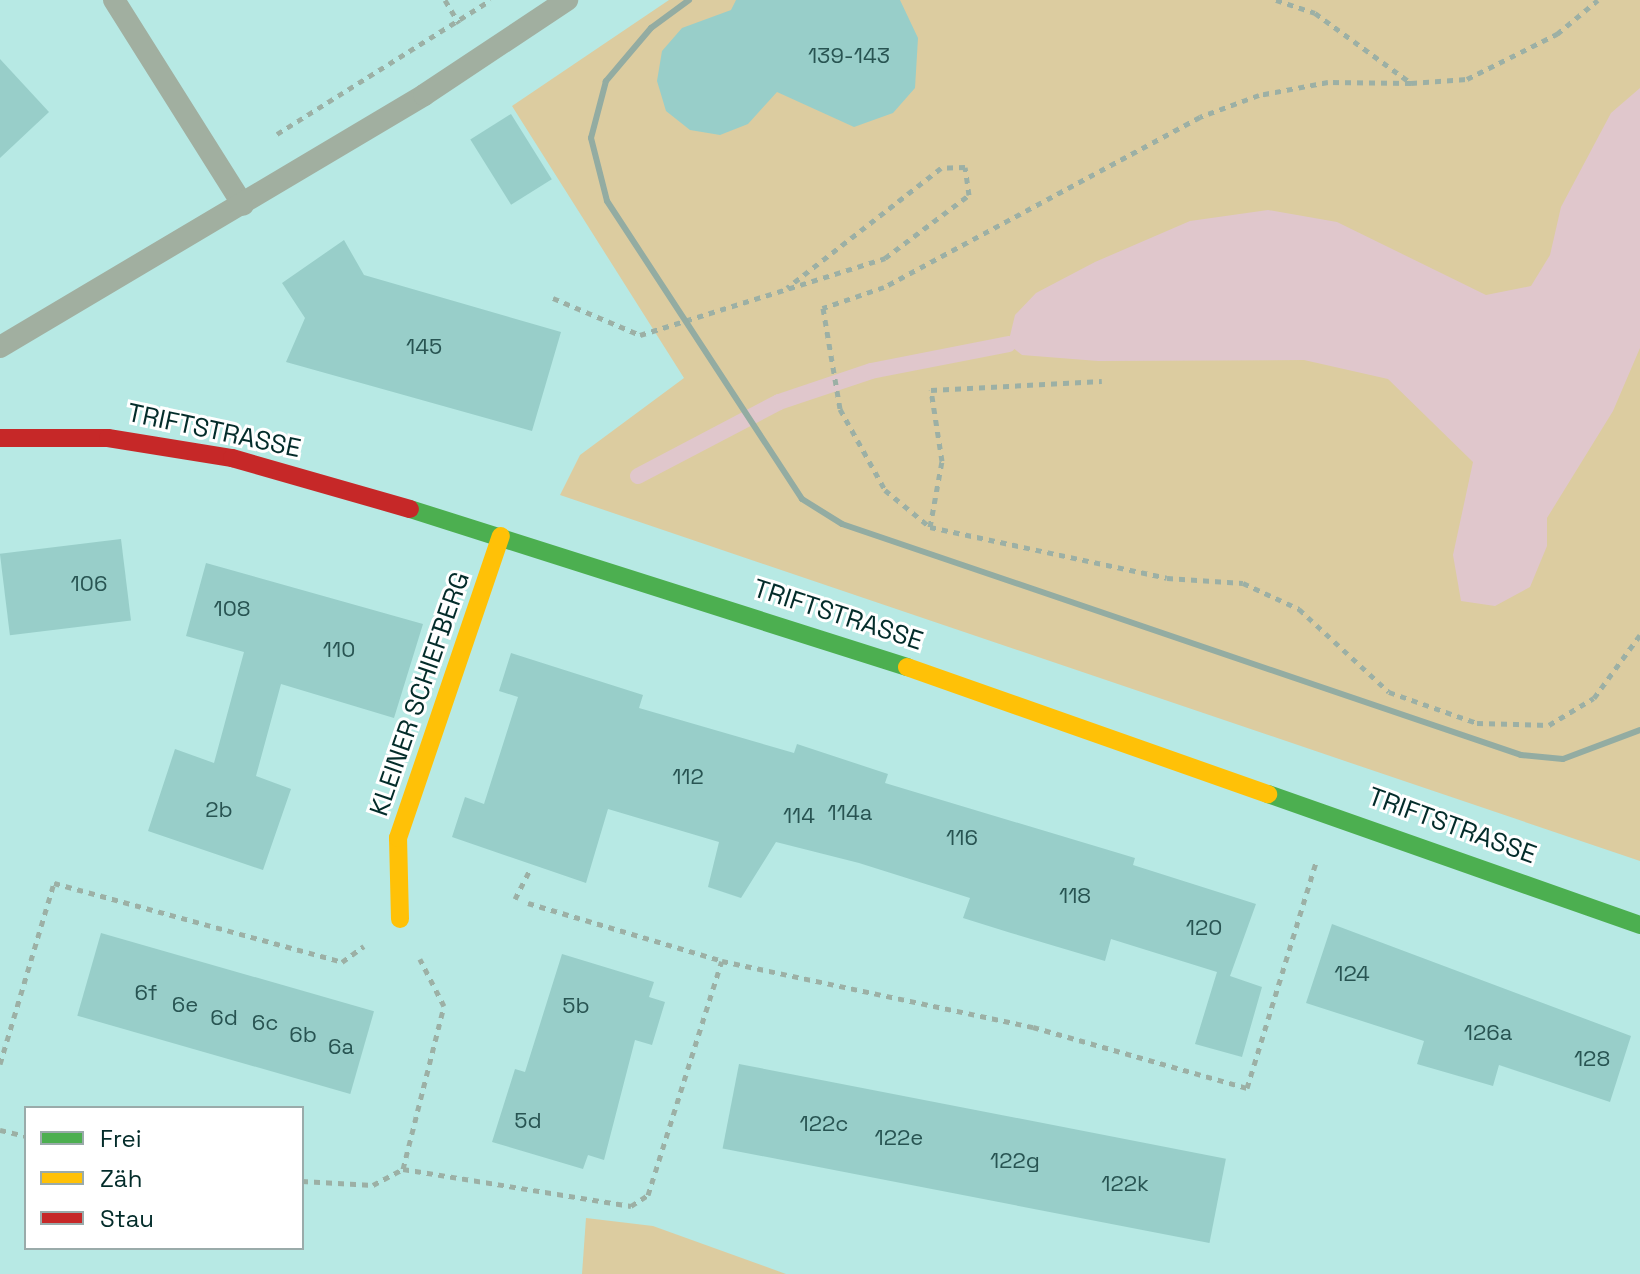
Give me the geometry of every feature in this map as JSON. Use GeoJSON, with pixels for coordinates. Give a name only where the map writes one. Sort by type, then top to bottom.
{"type":"FeatureCollection","features":[{"type":"Feature","properties":{"kind":"street","name":"TRIFTSTRASSE"},"geometry":{"type":"LineString","coordinates":[[0,438],[108,438],[232,458],[501,536],[1331,812],[1640,925]]}},
{"type":"Feature","properties":{"kind":"street","name":"KLEINER SCHIEFBERG"},"geometry":{"type":"LineString","coordinates":[[400,919],[398,838],[501,536]]}},
{"type":"Feature","properties":{"kind":"lane"},"geometry":{"type":"LineString","coordinates":[[114,0],[243,205]]}},
{"type":"Feature","properties":{"kind":"lane"},"geometry":{"type":"LineString","coordinates":[[0,347],[243,205],[567,0]]}},
{"type":"Feature","properties":{"kind":"path"},"geometry":{"type":"LineString","coordinates":[[445,0],[458,21],[491,0]]}},
{"type":"Feature","properties":{"kind":"path"},"geometry":{"type":"LineString","coordinates":[[1276,0],[1315,13],[1411,83]]}},
{"type":"Feature","properties":{"kind":"path"},"geometry":{"type":"LineString","coordinates":[[1598,0],[1557,34],[1467,79],[1411,83],[1328,82],[1259,95],[1200,117],[897,280],[823,308],[840,409],[885,490],[930,527],[1167,578],[1243,583],[1299,609],[1389,692],[1477,723],[1549,725],[1594,698],[1640,635]]}},
{"type":"Feature","properties":{"kind":"path"},"geometry":{"type":"LineString","coordinates":[[553,298],[640,335],[885,258],[969,195],[965,167],[941,168],[787,288]]}},
{"type":"Feature","properties":{"kind":"path"},"geometry":{"type":"LineString","coordinates":[[930,527],[942,461],[931,390],[1102,381]]}},
{"type":"Feature","properties":{"kind":"path"},"geometry":{"type":"LineString","coordinates":[[528,903],[722,961],[1033,1027],[1247,1088],[1331,812]]}},
{"type":"Feature","properties":{"kind":"path"},"geometry":{"type":"LineString","coordinates":[[515,899],[531,868]]}},
{"type":"Feature","properties":{"kind":"path"},"geometry":{"type":"LineString","coordinates":[[0,1064],[54,883],[342,962],[400,919],[444,1006],[403,1169]]}},
{"type":"Feature","properties":{"kind":"path"},"geometry":{"type":"LineString","coordinates":[[304,1181],[373,1185],[403,1169],[597,1204],[631,1206],[648,1195],[722,961]]}},
{"type":"Feature","properties":{"kind":"path"},"geometry":{"type":"LineString","coordinates":[[0,1130],[24,1136]]}},
{"type":"Feature","properties":{"kind":"shaded area"},"geometry":{"type":"Polygon","coordinates":[[[669,0],[1640,0],[1640,861],[560,495],[580,455],[684,378],[512,106],[669,0]]]}},
{"type":"Feature","properties":{"kind":"shaded area"},"geometry":{"type":"Polygon","coordinates":[[[1640,88],[1640,348],[1613,411],[1547,518],[1547,546],[1530,587],[1495,606],[1461,601],[1453,555],[1473,462],[1388,379],[1304,360],[1098,361],[1022,355],[1008,344],[1015,315],[1036,293],[1095,262],[1190,221],[1268,210],[1337,222],[1486,295],[1531,286],[1550,255],[1561,207],[1611,113],[1640,88]]]}},
{"type":"Feature","properties":{"kind":"shaded area"},"geometry":{"type":"Polygon","coordinates":[[[586,1218],[653,1226],[786,1274],[582,1274],[586,1218]]]}},
{"type":"Feature","properties":{"kind":"building"},"geometry":{"type":"Polygon","coordinates":[[[736,0],[900,0],[918,38],[915,88],[893,113],[854,127],[777,92],[748,124],[720,135],[690,130],[666,111],[657,81],[662,51],[682,28],[731,10],[736,0]]]}},
{"type":"Feature","properties":{"kind":"building"},"geometry":{"type":"Polygon","coordinates":[[[0,59],[49,112],[0,158],[0,59]]]}},
{"type":"Feature","properties":{"kind":"building"},"geometry":{"type":"Polygon","coordinates":[[[511,114],[552,179],[511,205],[470,139],[511,114]]]}},
{"type":"Feature","properties":{"kind":"building"},"geometry":{"type":"Polygon","coordinates":[[[344,240],[364,275],[561,332],[532,431],[286,362],[305,318],[282,283],[344,240]]]}},
{"type":"Feature","properties":{"kind":"building"},"geometry":{"type":"Polygon","coordinates":[[[121,539],[131,620],[10,635],[0,554],[121,539]]]}},
{"type":"Feature","properties":{"kind":"building"},"geometry":{"type":"Polygon","coordinates":[[[206,563],[423,624],[394,718],[281,684],[256,776],[291,789],[263,870],[148,831],[175,749],[214,763],[244,652],[186,636],[206,563]]]}},
{"type":"Feature","properties":{"kind":"building"},"geometry":{"type":"Polygon","coordinates":[[[511,653],[643,695],[639,708],[794,753],[797,744],[888,774],[885,783],[1135,858],[1133,865],[1256,904],[1230,976],[1262,987],[1242,1057],[1195,1044],[1217,972],[1111,939],[1105,961],[1011,933],[963,918],[970,898],[859,863],[776,842],[741,898],[708,887],[719,842],[608,809],[586,883],[452,837],[465,797],[484,804],[518,697],[499,691],[511,653]]]}},
{"type":"Feature","properties":{"kind":"building"},"geometry":{"type":"Polygon","coordinates":[[[1332,924],[1631,1036],[1610,1102],[1499,1065],[1493,1086],[1417,1064],[1424,1041],[1306,1003],[1332,924]]]}},
{"type":"Feature","properties":{"kind":"building"},"geometry":{"type":"Polygon","coordinates":[[[101,933],[374,1011],[350,1094],[77,1016],[101,933]]]}},
{"type":"Feature","properties":{"kind":"building"},"geometry":{"type":"Polygon","coordinates":[[[562,954],[654,982],[649,997],[665,1002],[652,1045],[635,1040],[604,1160],[588,1155],[583,1169],[492,1142],[515,1069],[525,1072],[562,954]]]}},
{"type":"Feature","properties":{"kind":"building"},"geometry":{"type":"Polygon","coordinates":[[[739,1064],[1226,1159],[1209,1243],[723,1148],[739,1064]]]}},
{"type":"Feature","properties":{"kind":"waterway"},"geometry":{"type":"LineString","coordinates":[[638,476],[779,402],[871,371],[1008,344]]}},
{"type":"Feature","properties":{"kind":"railway"},"geometry":{"type":"LineString","coordinates":[[689,0],[651,28],[606,81],[591,138],[607,201],[802,499],[842,524],[1521,755],[1563,759],[1640,730]]}},
{"type":"Feature","properties":{"kind":"traffic: fast"},"geometry":{"type":"LineString","coordinates":[[410,509],[907,667]]}},
{"type":"Feature","properties":{"kind":"traffic: fast"},"geometry":{"type":"LineString","coordinates":[[1268,794],[1640,925]]}},
{"type":"Feature","properties":{"kind":"traffic: slow"},"geometry":{"type":"LineString","coordinates":[[400,919],[398,838],[501,536]]}},
{"type":"Feature","properties":{"kind":"traffic: slow"},"geometry":{"type":"LineString","coordinates":[[907,667],[1268,794]]}},
{"type":"Feature","properties":{"kind":"traffic: jam"},"geometry":{"type":"LineString","coordinates":[[0,438],[108,438],[232,458],[410,509]]}}]}
